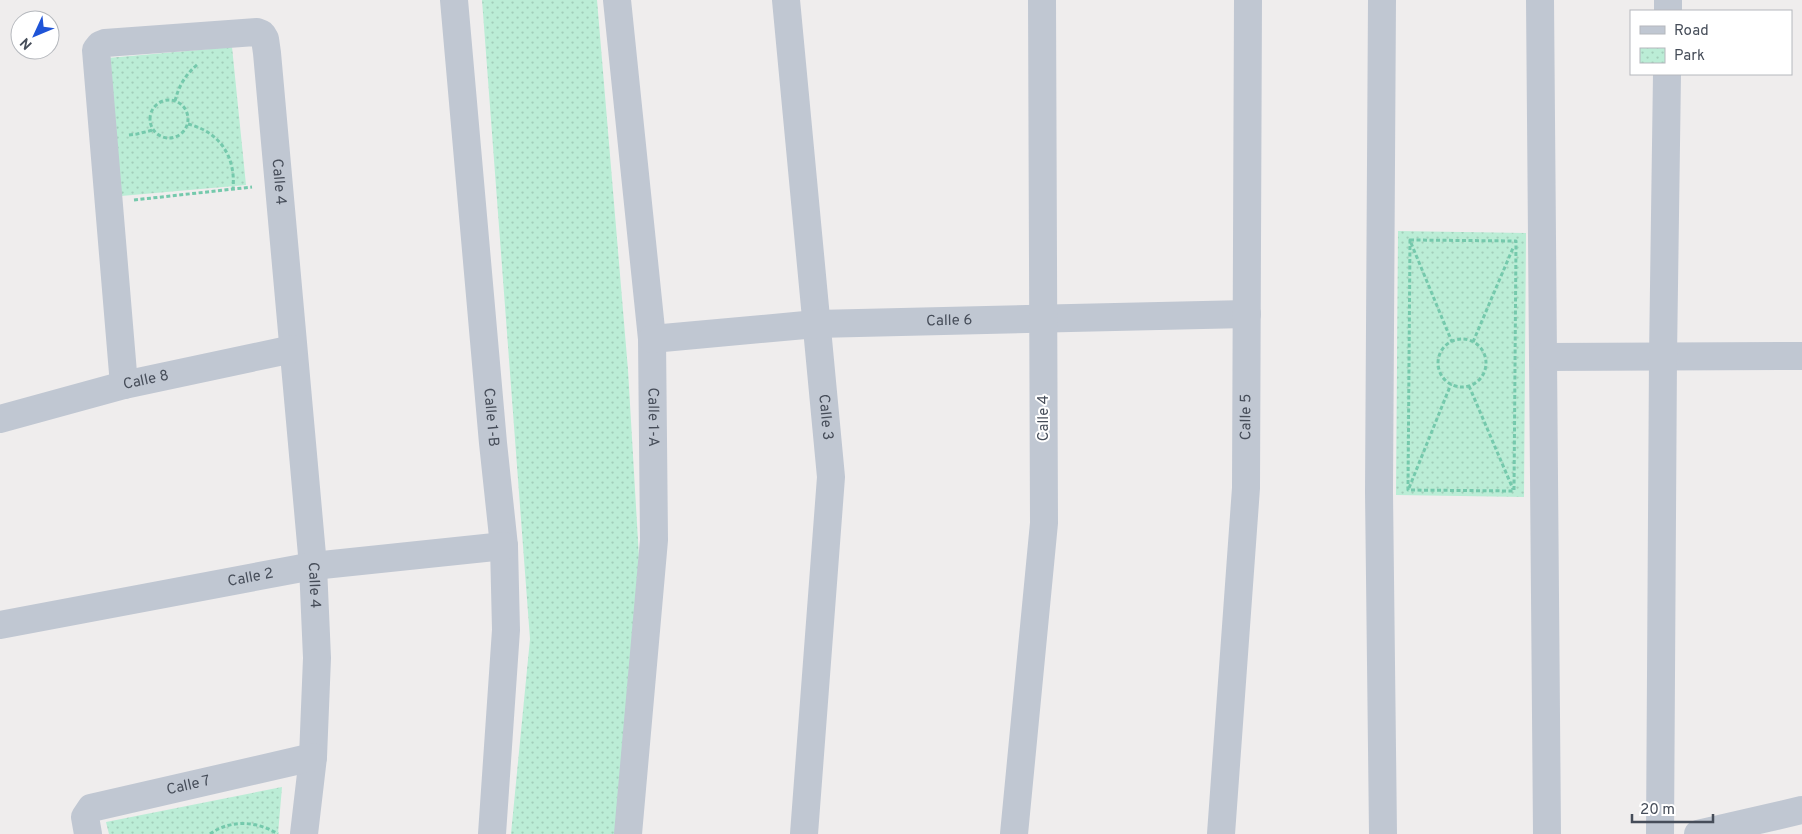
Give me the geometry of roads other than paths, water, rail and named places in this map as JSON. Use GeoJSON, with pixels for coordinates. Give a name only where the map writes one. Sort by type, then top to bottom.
{"type":"FeatureCollection","features":[{"type":"Feature","properties":{"kind":"street","name":"Calle 1-B"},"geometry":{"type":"LineString","coordinates":[[454,0],[493,443],[504,546],[506,630],[492,834]]}},
{"type":"Feature","properties":{"kind":"street","name":"Calle 1-A"},"geometry":{"type":"LineString","coordinates":[[617,0],[652,339],[654,540],[628,834]]}},
{"type":"Feature","properties":{"kind":"street","name":"Calle 3"},"geometry":{"type":"LineString","coordinates":[[786,0],[831,477],[804,834]]}},
{"type":"Feature","properties":{"kind":"street","name":"Calle 4"},"geometry":{"type":"LineString","coordinates":[[1014,834],[1044,523],[1042,0]]}},
{"type":"Feature","properties":{"kind":"street","name":"Calle 5"},"geometry":{"type":"LineString","coordinates":[[1221,834],[1246,488],[1248,0]]}},
{"type":"Feature","properties":{"kind":"street"},"geometry":{"type":"LineString","coordinates":[[1382,0],[1380,492],[1383,834]]}},
{"type":"Feature","properties":{"kind":"street"},"geometry":{"type":"LineString","coordinates":[[1540,0],[1529,240],[1543,357],[1547,834]]}},
{"type":"Feature","properties":{"kind":"street","name":"Calle 4"},"geometry":{"type":"LineString","coordinates":[[124,385],[96,50],[105,43],[257,32],[262,34],[265,39],[313,566],[317,658],[313,757],[304,834]]}},
{"type":"Feature","properties":{"kind":"street"},"geometry":{"type":"LineString","coordinates":[[1660,834],[1662,357],[1667,75]]}},
{"type":"Feature","properties":{"kind":"street","name":"Calle 6"},"geometry":{"type":"LineString","coordinates":[[652,339],[816,324],[1247,314]]}},
{"type":"Feature","properties":{"kind":"street","name":"Calle 8"},"geometry":{"type":"LineString","coordinates":[[0,419],[124,385],[293,349]]}},
{"type":"Feature","properties":{"kind":"street"},"geometry":{"type":"LineString","coordinates":[[1543,357],[1802,356]]}},
{"type":"Feature","properties":{"kind":"street","name":"Calle 2"},"geometry":{"type":"LineString","coordinates":[[0,625],[313,566],[504,546]]}},
{"type":"Feature","properties":{"kind":"street","name":"Calle 7"},"geometry":{"type":"LineString","coordinates":[[88,834],[85,818],[91,808],[313,757]]}},
{"type":"Feature","properties":{"kind":"street"},"geometry":{"type":"LineString","coordinates":[[1698,834],[1802,810]]}}]}
